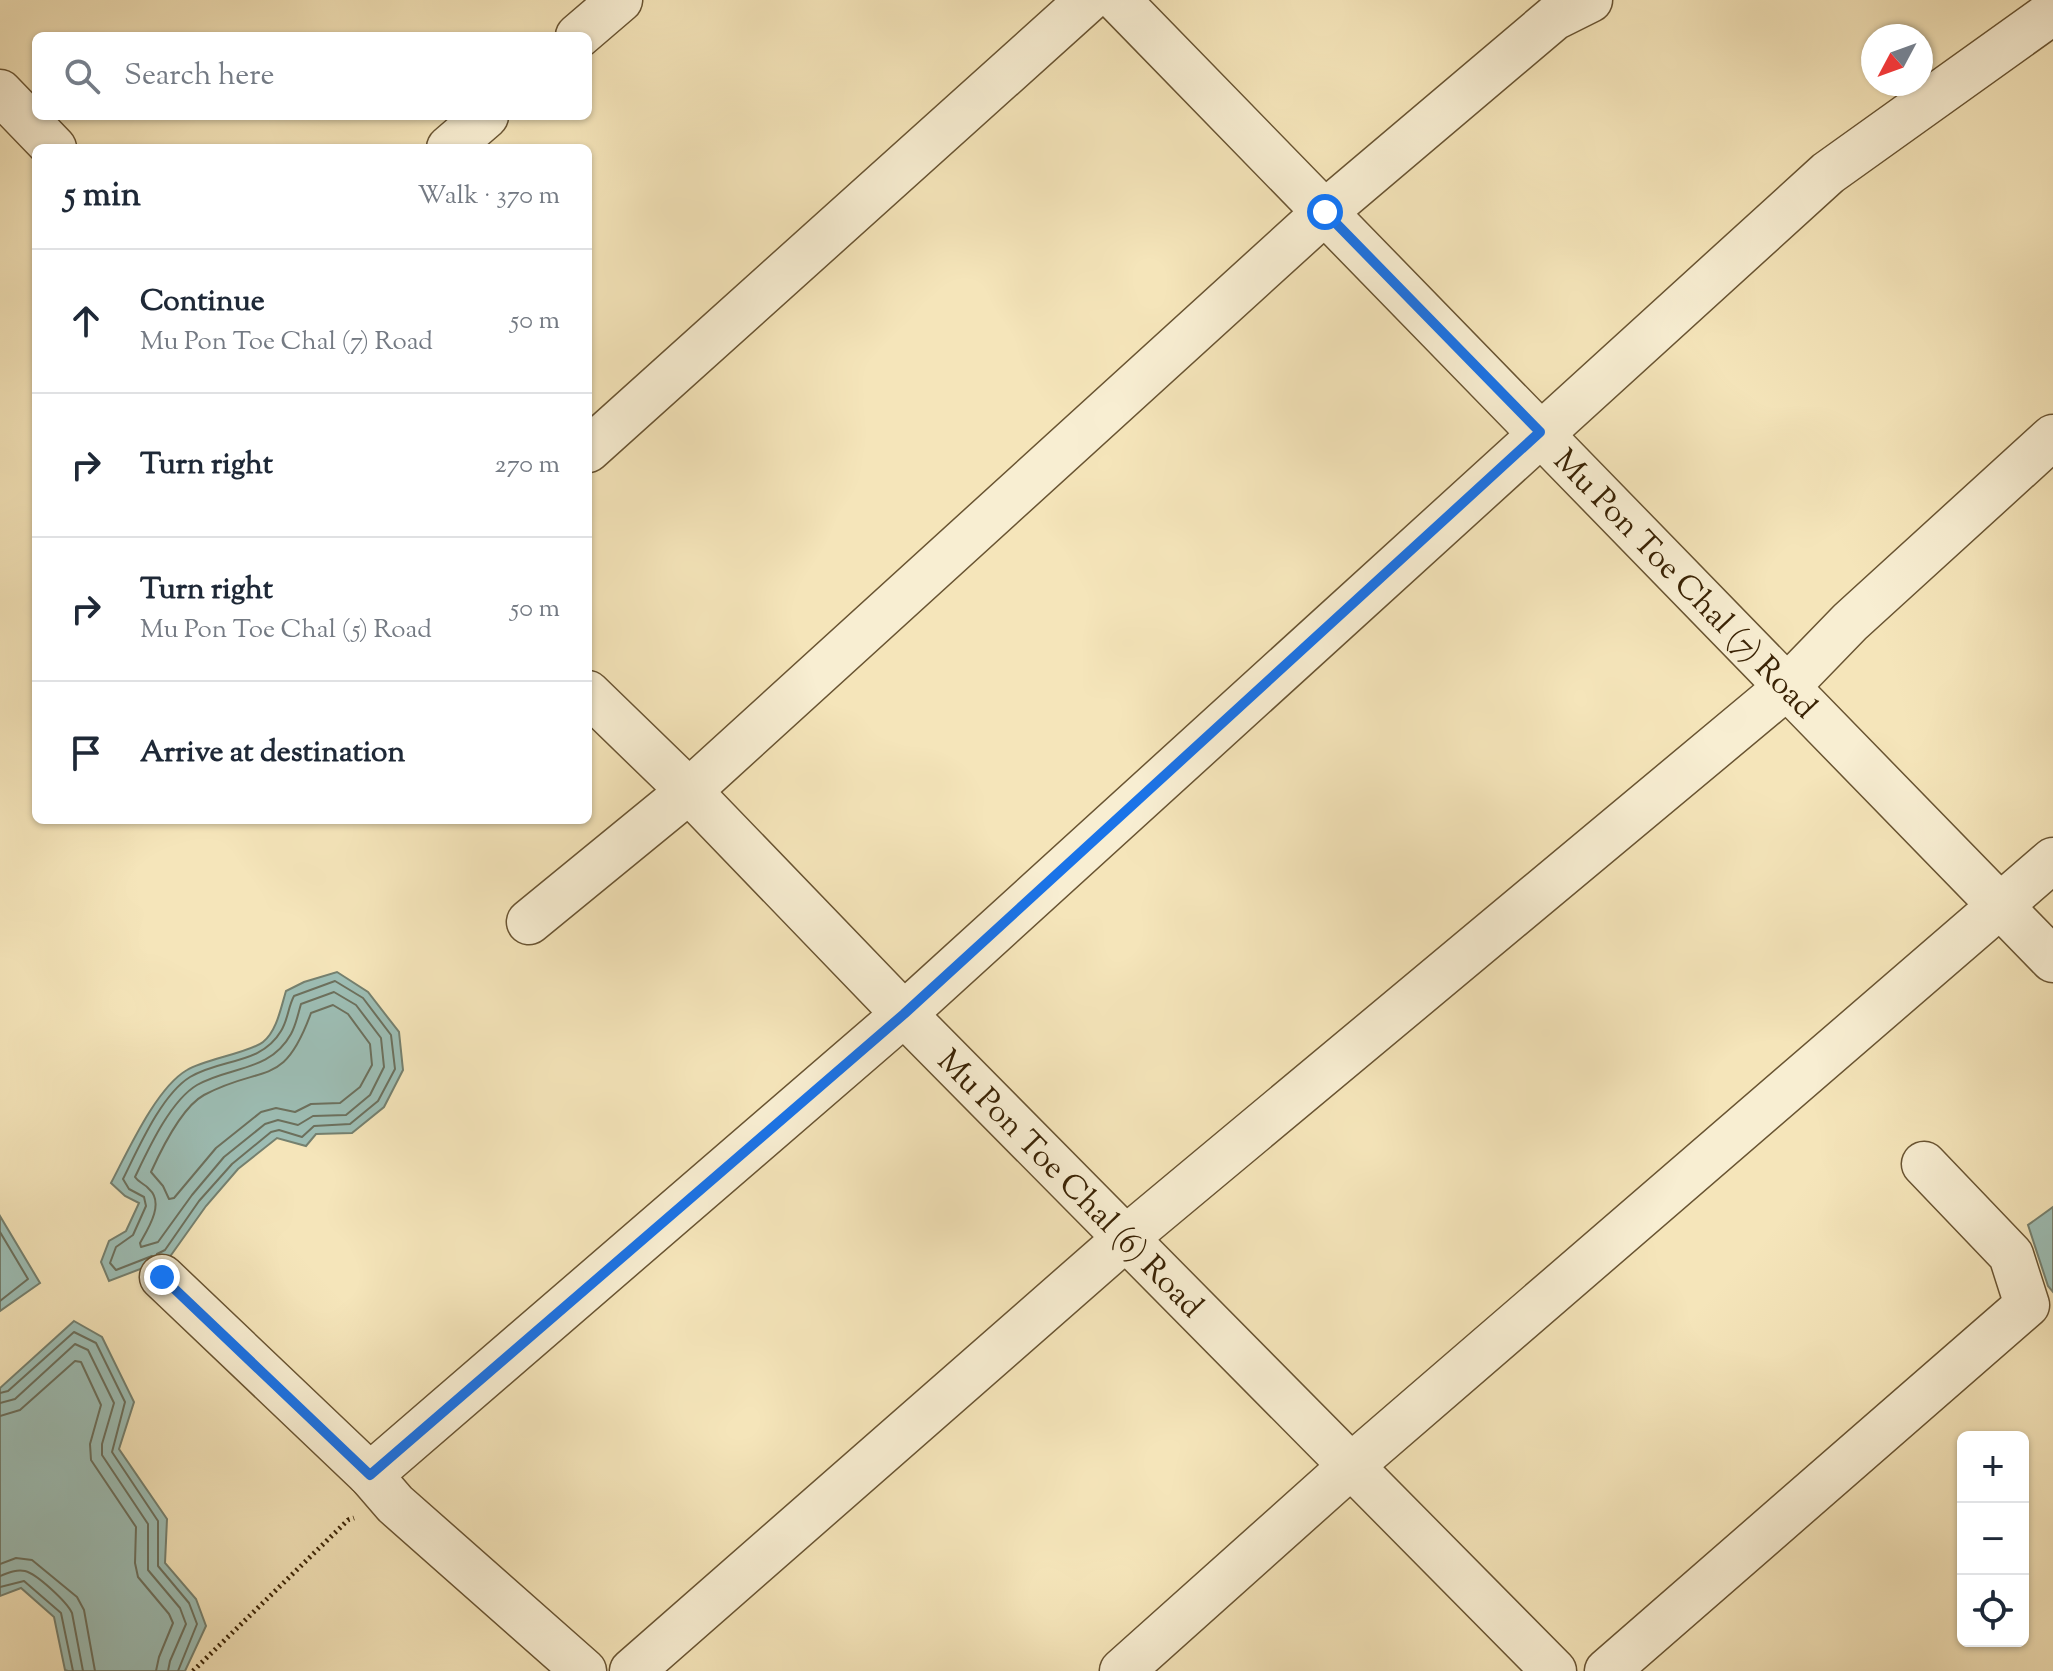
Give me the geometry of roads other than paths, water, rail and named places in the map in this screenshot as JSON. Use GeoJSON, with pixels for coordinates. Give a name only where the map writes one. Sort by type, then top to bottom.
{"type":"FeatureCollection","features":[{"type":"Feature","properties":{"kind":"street"},"geometry":{"type":"LineString","coordinates":[[583,32],[620,0]]}},
{"type":"Feature","properties":{"kind":"street"},"geometry":{"type":"LineString","coordinates":[[592,446],[1088,0]]}},
{"type":"Feature","properties":{"kind":"street","name":"Mu Pon Toe Chal (7) Road"},"geometry":{"type":"LineString","coordinates":[[1118,0],[2053,960]]}},
{"type":"Feature","properties":{"kind":"street"},"geometry":{"type":"LineString","coordinates":[[529,922],[689,791],[1325,212],[1554,18],[1590,0]]}},
{"type":"Feature","properties":{"kind":"street"},"geometry":{"type":"LineString","coordinates":[[382,1489],[1828,173],[2053,12]]}},
{"type":"Feature","properties":{"kind":"street"},"geometry":{"type":"LineString","coordinates":[[0,92],[50,144]]}},
{"type":"Feature","properties":{"kind":"street"},"geometry":{"type":"LineString","coordinates":[[454,144],[481,120]]}},
{"type":"Feature","properties":{"kind":"street"},"geometry":{"type":"LineString","coordinates":[[632,1671],[1126,1238],[1788,686],[1850,622],[2053,437]]}},
{"type":"Feature","properties":{"kind":"street","name":"Mu Pon Toe Chal (6) Road"},"geometry":{"type":"LineString","coordinates":[[592,697],[689,791],[904,1014],[1554,1671]]}},
{"type":"Feature","properties":{"kind":"street"},"geometry":{"type":"LineString","coordinates":[[1122,1671],[1351,1466],[2053,860]]}},
{"type":"Feature","properties":{"kind":"street"},"geometry":{"type":"LineString","coordinates":[[1607,1671],[2027,1305],[2011,1255],[1924,1164]]}},
{"type":"Feature","properties":{"kind":"street"},"geometry":{"type":"LineString","coordinates":[[162,1277],[382,1489],[584,1671]]}},
{"type":"Feature","properties":{"kind":"water"},"geometry":{"type":"Polygon","coordinates":[[[337,972],[368,992],[399,1032],[403,1070],[384,1107],[352,1133],[316,1134],[306,1146],[277,1138],[238,1169],[206,1206],[169,1258],[109,1281],[101,1262],[109,1241],[126,1231],[139,1203],[125,1196],[111,1183],[164,1091],[195,1066],[263,1042],[275,1025],[286,991],[337,972]]]}},
{"type":"Feature","properties":{"kind":"water"},"geometry":{"type":"Polygon","coordinates":[[[2053,1207],[2053,1292],[2048,1286],[2028,1225],[2053,1207]]]}},
{"type":"Feature","properties":{"kind":"water"},"geometry":{"type":"Polygon","coordinates":[[[0,1216],[40,1283],[0,1311],[0,1216]]]}},
{"type":"Feature","properties":{"kind":"water"},"geometry":{"type":"Polygon","coordinates":[[[74,1321],[102,1337],[134,1402],[119,1449],[167,1519],[165,1563],[196,1599],[206,1626],[185,1671],[65,1670],[54,1617],[21,1588],[0,1596],[0,1388],[74,1321]]]}}]}
